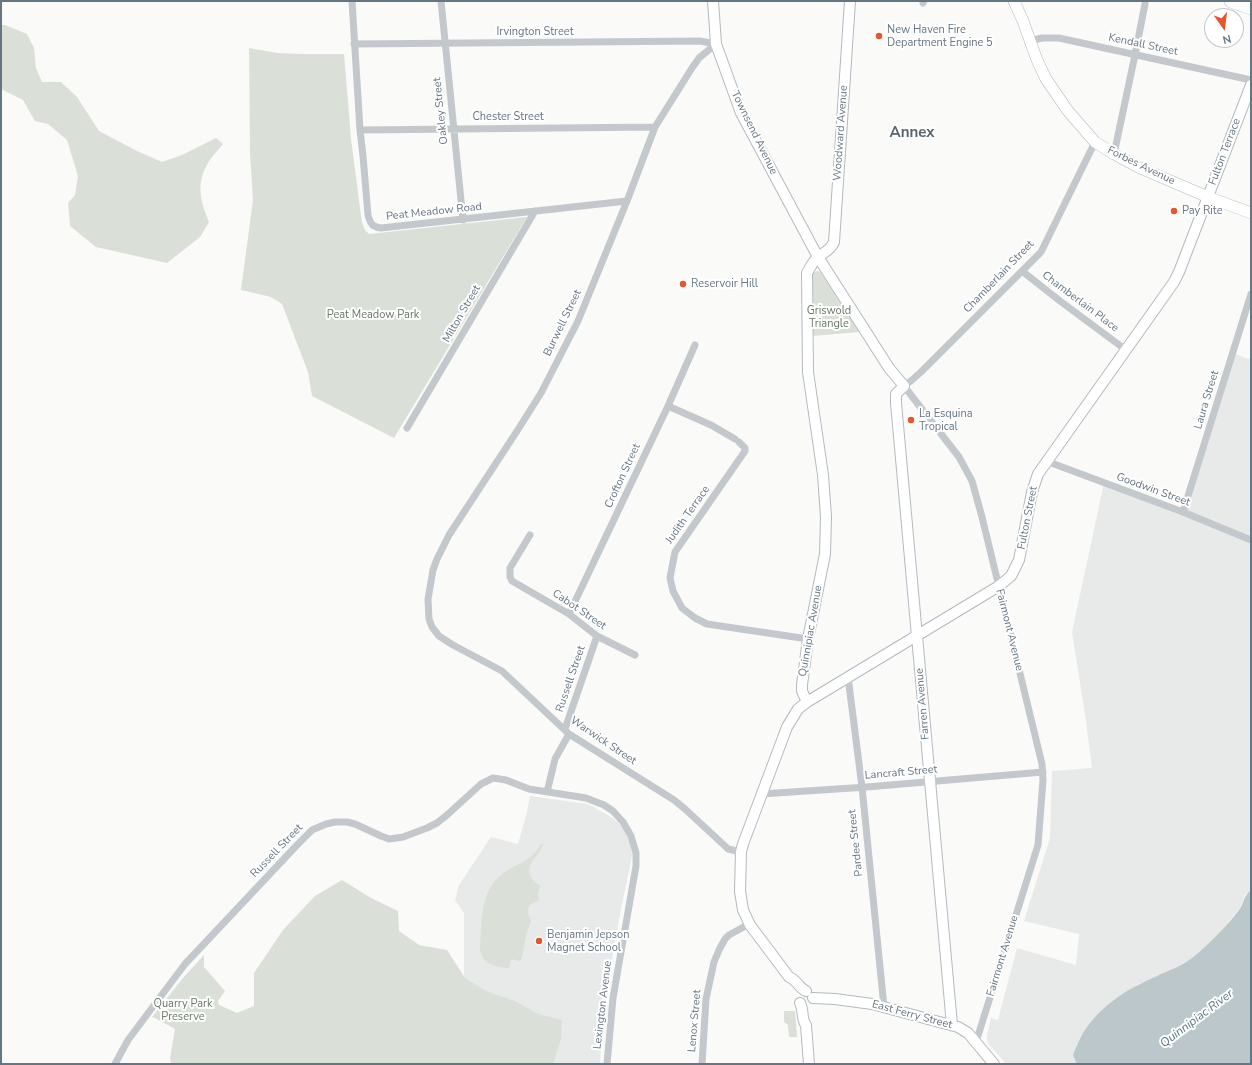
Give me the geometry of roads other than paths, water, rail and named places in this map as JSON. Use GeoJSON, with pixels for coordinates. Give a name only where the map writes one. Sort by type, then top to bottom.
{"type":"FeatureCollection","features":[{"type":"Feature","properties":{"kind":"highway"},"geometry":{"type":"LineString","coordinates":[[1231,1],[1251,8]]}},
{"type":"Feature","properties":{"kind":"main road","name":"Townsend Avenue"},"geometry":{"type":"LineString","coordinates":[[713,1],[716,44],[741,113],[818,257]]}},
{"type":"Feature","properties":{"kind":"main road","name":"Woodward Avenue"},"geometry":{"type":"LineString","coordinates":[[818,257],[828,252],[832,246],[835,234],[850,1]]}},
{"type":"Feature","properties":{"kind":"main road","name":"Forbes Avenue"},"geometry":{"type":"LineString","coordinates":[[1014,1],[1046,79],[1068,110],[1095,142],[1138,167],[1208,197],[1251,213]]}},
{"type":"Feature","properties":{"kind":"main road","name":"Fulton Terrace"},"geometry":{"type":"LineString","coordinates":[[1208,197],[1251,85]]}},
{"type":"Feature","properties":{"kind":"main road","name":"Fulton Street"},"geometry":{"type":"LineString","coordinates":[[807,702],[999,586],[1011,576],[1019,560],[1033,487],[1038,474],[1179,272],[1208,197]]}},
{"type":"Feature","properties":{"kind":"main road","name":"Fairmont Avenue"},"geometry":{"type":"LineString","coordinates":[[818,257],[889,368],[904,386]]}},
{"type":"Feature","properties":{"kind":"main road","name":"Quinnipiac Avenue"},"geometry":{"type":"LineString","coordinates":[[807,702],[802,691],[808,639],[825,554],[826,517],[823,475],[808,372],[807,273],[818,257]]}},
{"type":"Feature","properties":{"kind":"main road","name":"Farren Avenue"},"geometry":{"type":"LineString","coordinates":[[904,386],[897,392],[895,399],[952,1025]]}},
{"type":"Feature","properties":{"kind":"main road"},"geometry":{"type":"LineString","coordinates":[[807,702],[798,709],[787,727],[747,831],[741,852],[741,900],[745,916],[749,924],[789,977],[793,979],[810,998],[808,1021],[806,1025],[809,1064]]}},
{"type":"Feature","properties":{"kind":"main road"},"geometry":{"type":"LineString","coordinates":[[789,977],[790,982],[797,991],[802,1010],[803,1022],[806,1025]]}},
{"type":"Feature","properties":{"kind":"main road","name":"East Ferry Street"},"geometry":{"type":"LineString","coordinates":[[799,1001],[805,1006],[810,998],[840,999],[884,1007],[952,1025],[964,1030],[994,1064]]}},
{"type":"Feature","properties":{"kind":"street","name":"Peat Meadow Road"},"geometry":{"type":"LineString","coordinates":[[352,1],[360,130],[368,215],[372,226],[381,228],[627,202]]}},
{"type":"Feature","properties":{"kind":"street","name":"Oakley Street"},"geometry":{"type":"LineString","coordinates":[[441,1],[462,220]]}},
{"type":"Feature","properties":{"kind":"street"},"geometry":{"type":"LineString","coordinates":[[1114,154],[1144,4]]}},
{"type":"Feature","properties":{"kind":"street","name":"Kendall Street"},"geometry":{"type":"LineString","coordinates":[[1030,41],[1042,38],[1059,38],[1251,80]]}},
{"type":"Feature","properties":{"kind":"street","name":"Irvington Street"},"geometry":{"type":"LineString","coordinates":[[354,44],[700,41],[716,44]]}},
{"type":"Feature","properties":{"kind":"street","name":"Burwell Street"},"geometry":{"type":"LineString","coordinates":[[428,609],[428,589],[433,570],[445,542],[519,428],[546,382],[578,321],[627,202],[655,127],[692,68],[700,58],[716,44]]}},
{"type":"Feature","properties":{"kind":"street","name":"Chester Street"},"geometry":{"type":"LineString","coordinates":[[360,130],[655,127]]}},
{"type":"Feature","properties":{"kind":"street","name":"Chamberlain Street"},"geometry":{"type":"LineString","coordinates":[[904,386],[921,372],[1041,252],[1095,142]]}},
{"type":"Feature","properties":{"kind":"street","name":"Milton Street"},"geometry":{"type":"LineString","coordinates":[[407,428],[535,211]]}},
{"type":"Feature","properties":{"kind":"street","name":"Chamberlain Place"},"geometry":{"type":"LineString","coordinates":[[1022,271],[1126,350]]}},
{"type":"Feature","properties":{"kind":"street","name":"Laura Street"},"geometry":{"type":"LineString","coordinates":[[1183,512],[1251,294]]}},
{"type":"Feature","properties":{"kind":"street","name":"Crofton Street"},"geometry":{"type":"LineString","coordinates":[[569,614],[668,406],[695,345]]}},
{"type":"Feature","properties":{"kind":"street","name":"Fairmont Avenue"},"geometry":{"type":"LineString","coordinates":[[904,386],[959,457],[972,481],[999,586],[1043,772],[1038,846],[976,1042]]}},
{"type":"Feature","properties":{"kind":"street","name":"Judith Terrace"},"geometry":{"type":"LineString","coordinates":[[668,406],[711,425],[737,441],[745,448],[745,451],[675,552],[670,578],[672,591],[682,608],[695,618],[707,624],[808,639]]}},
{"type":"Feature","properties":{"kind":"street","name":"Goodwin Street"},"geometry":{"type":"LineString","coordinates":[[1046,461],[1183,512],[1251,540]]}},
{"type":"Feature","properties":{"kind":"street","name":"Cabot Street"},"geometry":{"type":"LineString","coordinates":[[530,535],[510,568],[510,577],[512,581],[569,614],[597,636],[635,655]]}},
{"type":"Feature","properties":{"kind":"street","name":"Warwick Street"},"geometry":{"type":"LineString","coordinates":[[428,609],[432,627],[439,636],[502,671],[567,732],[674,800],[725,846],[741,852]]}},
{"type":"Feature","properties":{"kind":"street","name":"Russell Street"},"geometry":{"type":"LineString","coordinates":[[115,1064],[121,1050],[131,1034],[186,964],[312,830],[326,824],[342,822],[354,824],[389,839],[402,837],[427,828],[437,822],[447,815],[481,784],[493,778],[506,780],[529,789],[547,792],[555,759],[567,732],[597,636]]}},
{"type":"Feature","properties":{"kind":"street","name":"Pardee Street"},"geometry":{"type":"LineString","coordinates":[[848,677],[862,787],[884,1007]]}},
{"type":"Feature","properties":{"kind":"street","name":"Lancraft Street"},"geometry":{"type":"LineString","coordinates":[[761,794],[1043,772]]}},
{"type":"Feature","properties":{"kind":"street","name":"Lexington Avenue"},"geometry":{"type":"LineString","coordinates":[[547,792],[586,798],[604,805],[614,811],[623,822],[634,844],[636,859],[635,876],[614,994],[606,1064]]}},
{"type":"Feature","properties":{"kind":"street","name":"Lenox Street"},"geometry":{"type":"LineString","coordinates":[[702,1064],[706,999],[714,962],[728,935],[749,924]]}},
{"type":"Feature","properties":{"kind":"water","name":"Quinnipiac River"},"geometry":{"type":"Polygon","coordinates":[[[1251,890],[1251,1064],[1077,1064],[1073,1055],[1083,1033],[1106,1006],[1135,986],[1179,966],[1192,958],[1228,923],[1239,910],[1246,895],[1251,890]]]}},
{"type":"Feature","properties":{"kind":"place","name":"New Haven Fire Department Engine 5"},"geometry":{"type":"Point","coordinates":[879,36]}},
{"type":"Feature","properties":{"kind":"place","name":"Pay Rite"},"geometry":{"type":"Point","coordinates":[1174,211]}},
{"type":"Feature","properties":{"kind":"place","name":"Reservoir Hill"},"geometry":{"type":"Point","coordinates":[683,284]}},
{"type":"Feature","properties":{"kind":"place","name":"La Esquina Tropical"},"geometry":{"type":"Point","coordinates":[911,420]}},
{"type":"Feature","properties":{"kind":"place","name":"Benjamin Jepson Magnet School"},"geometry":{"type":"Point","coordinates":[539,941]}},
{"type":"Feature","properties":{"kind":"district","name":"Annex"},"geometry":{"type":"Point","coordinates":[912,133]}},
{"type":"Feature","properties":{"kind":"park label","name":"Peat Meadow Park"},"geometry":{"type":"Point","coordinates":[373,315]}},
{"type":"Feature","properties":{"kind":"park label","name":"Griswold Triangle"},"geometry":{"type":"Point","coordinates":[829,317]}},
{"type":"Feature","properties":{"kind":"park label","name":"Quarry Park Preserve"},"geometry":{"type":"Point","coordinates":[183,1010]}}]}
